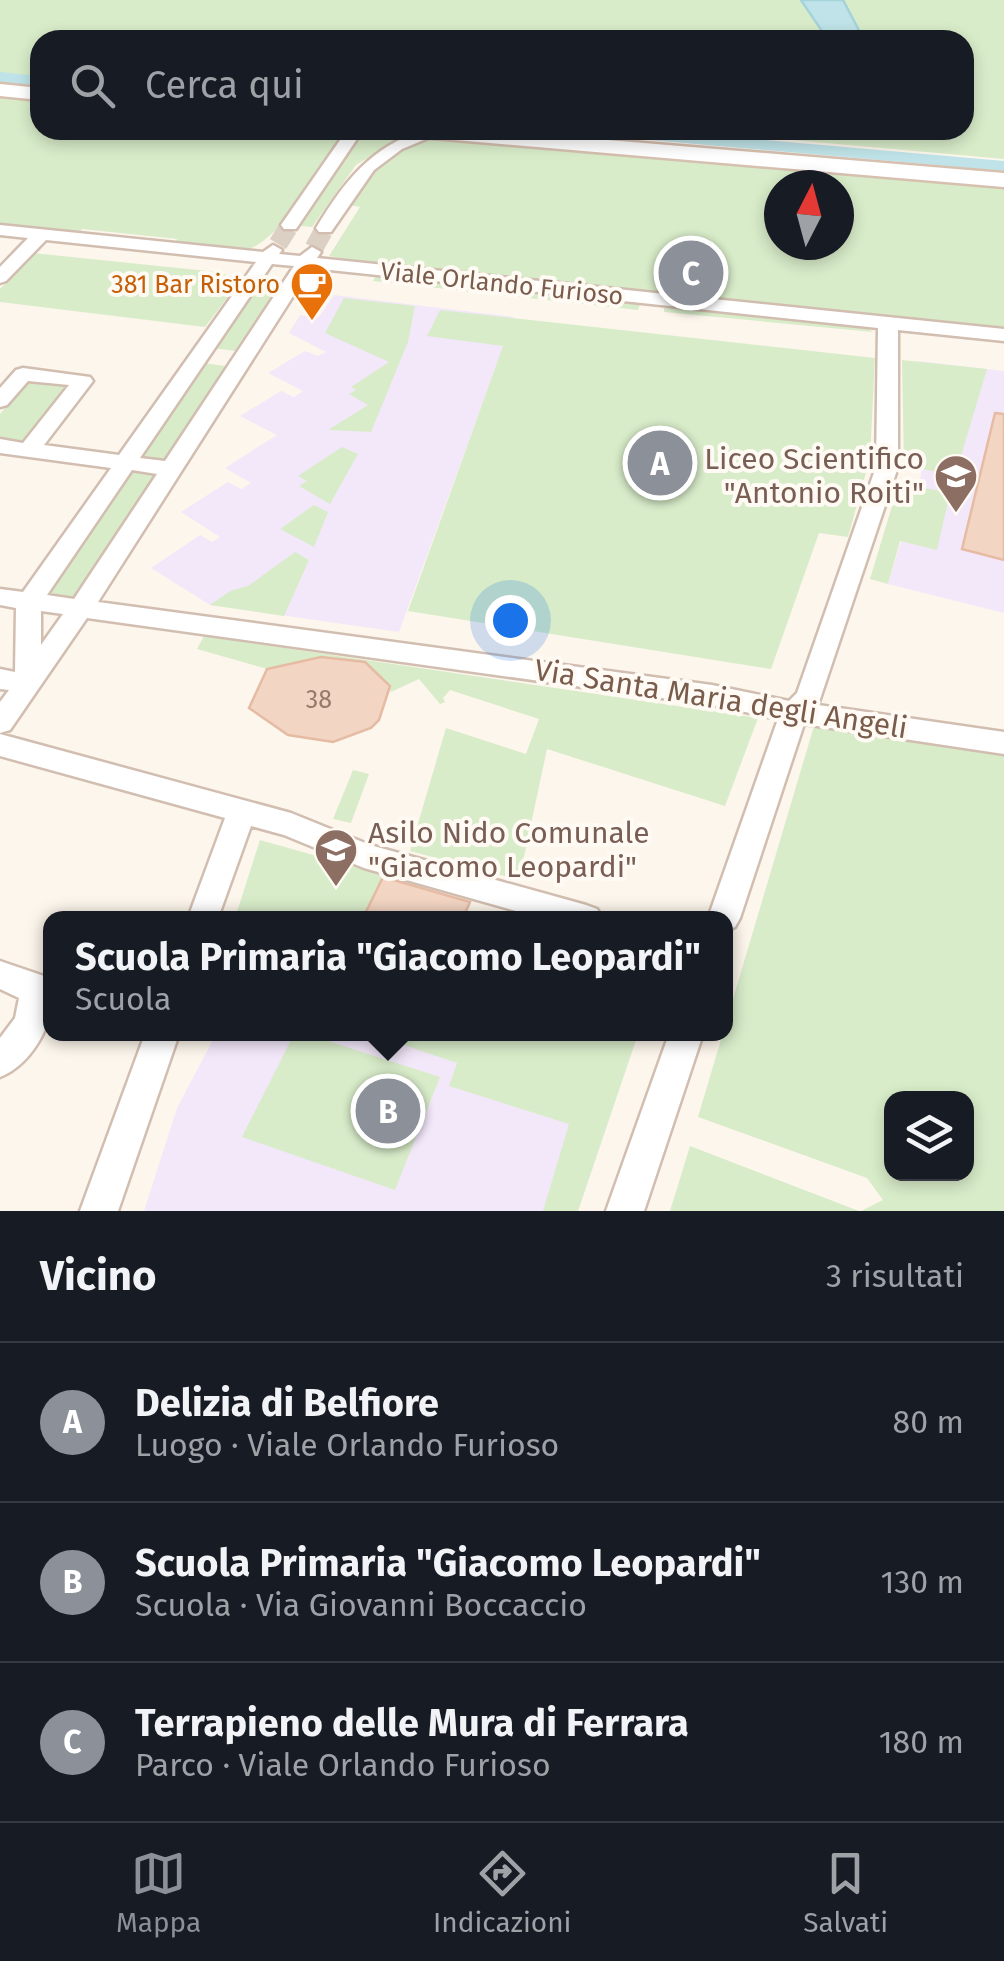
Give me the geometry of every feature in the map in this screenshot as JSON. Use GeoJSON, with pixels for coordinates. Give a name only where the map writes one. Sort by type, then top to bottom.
{"type":"FeatureCollection","features":[{"type":"Feature","properties":{"kind":"main road"},"geometry":{"type":"LineString","coordinates":[[0,90],[30,93]]}},
{"type":"Feature","properties":{"kind":"main road"},"geometry":{"type":"LineString","coordinates":[[498,140],[1004,180]]}},
{"type":"Feature","properties":{"kind":"main road"},"geometry":{"type":"LineString","coordinates":[[599,140],[723,156]]}},
{"type":"Feature","properties":{"kind":"street"},"geometry":{"type":"LineString","coordinates":[[290,226],[349,140]]}},
{"type":"Feature","properties":{"kind":"street"},"geometry":{"type":"LineString","coordinates":[[325,228],[358,175],[406,140]]}},
{"type":"Feature","properties":{"kind":"street","name":"Viale Orlando Furioso"},"geometry":{"type":"LineString","coordinates":[[0,230],[272,252],[1004,336]]}},
{"type":"Feature","properties":{"kind":"street"},"geometry":{"type":"LineString","coordinates":[[0,277],[42,234]]}},
{"type":"Feature","properties":{"kind":"street"},"geometry":{"type":"LineString","coordinates":[[28,684],[29,602],[272,252]]}},
{"type":"Feature","properties":{"kind":"street"},"geometry":{"type":"LineString","coordinates":[[0,723],[81,608],[309,256]]}},
{"type":"Feature","properties":{"kind":"street"},"geometry":{"type":"LineString","coordinates":[[726,911],[794,712],[809,698],[886,467],[888,323]]}},
{"type":"Feature","properties":{"kind":"street"},"geometry":{"type":"LineString","coordinates":[[199,357],[241,362]]}},
{"type":"Feature","properties":{"kind":"street"},"geometry":{"type":"LineString","coordinates":[[0,401],[23,374],[82,380],[29,450]]}},
{"type":"Feature","properties":{"kind":"street"},"geometry":{"type":"LineString","coordinates":[[0,446],[171,468]]}},
{"type":"Feature","properties":{"kind":"street","name":"Via Santa Maria degli Angeli"},"geometry":{"type":"LineString","coordinates":[[0,598],[726,697],[794,712],[1004,743]]}},
{"type":"Feature","properties":{"kind":"street"},"geometry":{"type":"LineString","coordinates":[[0,679],[28,684]]}},
{"type":"Feature","properties":{"kind":"street"},"geometry":{"type":"LineString","coordinates":[[0,745],[300,828],[364,856],[561,911]]}},
{"type":"Feature","properties":{"kind":"street"},"geometry":{"type":"LineString","coordinates":[[206,911],[242,811]]}},
{"type":"Feature","properties":{"kind":"street"},"geometry":{"type":"LineString","coordinates":[[0,975],[36,987],[38,1001],[20,1040],[0,1061]]}},
{"type":"Feature","properties":{"kind":"street"},"geometry":{"type":"LineString","coordinates":[[99,1211],[160,1041]]}},
{"type":"Feature","properties":{"kind":"street"},"geometry":{"type":"LineString","coordinates":[[625,1211],[684,1041]]}},
{"type":"Feature","properties":{"kind":"shaded area"},"geometry":{"type":"Polygon","coordinates":[[[334,295],[514,317],[399,632],[210,605],[151,568],[200,535],[212,542],[220,537],[181,512],[228,482],[241,489],[251,483],[225,468],[277,435],[240,416],[281,391],[294,397],[303,391],[268,373],[305,351],[318,356],[326,352],[289,333],[300,315],[319,317],[334,295]]]}},
{"type":"Feature","properties":{"kind":"shaded area","name":"Liceo Scientifico \"Antonio Roiti\""},"geometry":{"type":"Polygon","coordinates":[[[918,361],[1004,371],[1004,613],[888,584],[921,475],[918,361]]]}},
{"type":"Feature","properties":{"kind":"shaded area"},"geometry":{"type":"Polygon","coordinates":[[[212,1041],[636,1041],[578,1211],[144,1211],[177,1108],[212,1041]]]}},
{"type":"Feature","properties":{"kind":"green space"},"geometry":{"type":"Polygon","coordinates":[[[0,0],[801,0],[821,30],[30,30],[30,75],[0,73],[0,0]]]}},
{"type":"Feature","properties":{"kind":"green space"},"geometry":{"type":"Polygon","coordinates":[[[843,0],[1004,0],[1004,159],[792,140],[974,140],[974,30],[859,30],[843,0]]]}},
{"type":"Feature","properties":{"kind":"green space"},"geometry":{"type":"Polygon","coordinates":[[[0,96],[30,99],[30,140],[340,140],[287,218],[259,244],[247,249],[211,249],[175,243],[177,239],[82,229],[79,233],[0,225],[0,96]]]}},
{"type":"Feature","properties":{"kind":"green space"},"geometry":{"type":"Polygon","coordinates":[[[358,140],[397,140],[356,165],[312,227],[301,226],[358,140]]]}},
{"type":"Feature","properties":{"kind":"green space"},"geometry":{"type":"Polygon","coordinates":[[[462,140],[808,170],[764,170],[764,260],[854,260],[854,174],[1004,187],[1004,330],[389,266],[329,256],[360,207],[349,205],[367,181],[398,153],[424,141],[462,140]]]}},
{"type":"Feature","properties":{"kind":"green space"},"geometry":{"type":"Polygon","coordinates":[[[33,253],[217,272],[235,277],[237,285],[205,327],[0,302],[0,289],[33,253]]]}},
{"type":"Feature","properties":{"kind":"green space"},"geometry":{"type":"Polygon","coordinates":[[[376,276],[640,304],[638,310],[373,281],[376,276]]]}},
{"type":"Feature","properties":{"kind":"green space"},"geometry":{"type":"Polygon","coordinates":[[[255,287],[276,289],[235,351],[213,348],[255,287]]]}},
{"type":"Feature","properties":{"kind":"green space"},"geometry":{"type":"Polygon","coordinates":[[[344,298],[415,306],[408,342],[371,432],[328,430],[368,405],[349,394],[356,390],[351,387],[389,362],[325,333],[344,298]]]}},
{"type":"Feature","properties":{"kind":"green space"},"geometry":{"type":"Polygon","coordinates":[[[664,306],[867,328],[873,332],[664,312],[664,306]]]}},
{"type":"Feature","properties":{"kind":"green space"},"geometry":{"type":"Polygon","coordinates":[[[440,310],[875,358],[870,458],[848,537],[819,533],[771,669],[408,611],[503,346],[427,336],[440,310]]]}},
{"type":"Feature","properties":{"kind":"green space"},"geometry":{"type":"Polygon","coordinates":[[[902,360],[987,369],[955,476],[904,465],[902,360]]]}},
{"type":"Feature","properties":{"kind":"green space"},"geometry":{"type":"Polygon","coordinates":[[[202,363],[226,366],[165,460],[139,457],[202,363]]]}},
{"type":"Feature","properties":{"kind":"green space"},"geometry":{"type":"Polygon","coordinates":[[[28,380],[70,385],[26,441],[0,438],[0,414],[28,380]]]}},
{"type":"Feature","properties":{"kind":"green space"},"geometry":{"type":"Polygon","coordinates":[[[342,447],[358,454],[330,504],[299,486],[307,481],[298,476],[342,447]]]}},
{"type":"Feature","properties":{"kind":"green space"},"geometry":{"type":"Polygon","coordinates":[[[128,471],[155,475],[74,600],[44,595],[128,471]]]}},
{"type":"Feature","properties":{"kind":"green space"},"geometry":{"type":"Polygon","coordinates":[[[899,483],[950,493],[937,550],[900,541],[888,584],[870,579],[899,483]]]}},
{"type":"Feature","properties":{"kind":"green space"},"geometry":{"type":"Polygon","coordinates":[[[314,505],[328,512],[314,547],[280,529],[314,505]]]}},
{"type":"Feature","properties":{"kind":"green space"},"geometry":{"type":"Polygon","coordinates":[[[295,552],[309,560],[284,616],[210,605],[230,591],[248,586],[295,552]]]}},
{"type":"Feature","properties":{"kind":"green space"},"geometry":{"type":"Polygon","coordinates":[[[204,636],[758,718],[725,806],[547,749],[519,880],[410,851],[446,728],[526,754],[539,719],[450,690],[440,704],[419,679],[391,692],[365,662],[321,657],[267,669],[197,649],[204,636]]]}},
{"type":"Feature","properties":{"kind":"green space"},"geometry":{"type":"Polygon","coordinates":[[[814,726],[1004,754],[1004,1211],[861,1211],[883,1200],[867,1178],[698,1117],[721,1041],[733,1041],[733,999],[814,726]]]}},
{"type":"Feature","properties":{"kind":"green space"},"geometry":{"type":"Polygon","coordinates":[[[353,770],[369,774],[351,823],[333,819],[353,770]]]}},
{"type":"Feature","properties":{"kind":"green space","name":"Asilo Nido Comunale \"Giacomo Leopardi\""},"geometry":{"type":"Polygon","coordinates":[[[260,840],[384,875],[366,911],[237,911],[260,840]]]}},
{"type":"Feature","properties":{"kind":"green space"},"geometry":{"type":"Polygon","coordinates":[[[290,1041],[328,1041],[440,1077],[395,1190],[242,1137],[290,1041]]]}},
{"type":"Feature","properties":{"kind":"green space"},"geometry":{"type":"Polygon","coordinates":[[[636,1041],[578,1211],[543,1211],[569,1124],[449,1086],[457,1063],[395,1042],[636,1041]]]}},
{"type":"Feature","properties":{"kind":"green space"},"geometry":{"type":"Polygon","coordinates":[[[690,1146],[859,1211],[670,1211],[690,1146]]]}},
{"type":"Feature","properties":{"kind":"water"},"geometry":{"type":"Polygon","coordinates":[[[801,0],[843,0],[859,30],[821,30],[801,0]]]}},
{"type":"Feature","properties":{"kind":"building"},"geometry":{"type":"Polygon","coordinates":[[[995,413],[1004,414],[1004,560],[962,549],[995,413]]]}},
{"type":"Feature","properties":{"kind":"building"},"geometry":{"type":"Polygon","coordinates":[[[321,657],[365,662],[390,686],[379,720],[371,728],[333,742],[288,735],[249,708],[267,669],[321,657]]]}},
{"type":"Feature","properties":{"kind":"building","name":"Asilo Nido Comunale \"Giacomo Leopardi\""},"geometry":{"type":"Polygon","coordinates":[[[383,877],[470,902],[466,911],[366,911],[383,877]]]}},
{"type":"Feature","properties":{"kind":"waterway"},"geometry":{"type":"LineString","coordinates":[[0,77],[30,80]]}},
{"type":"Feature","properties":{"kind":"waterway"},"geometry":{"type":"LineString","coordinates":[[708,140],[1004,166]]}},
{"type":"Feature","properties":{"kind":"tunnel"},"geometry":{"type":"LineString","coordinates":[[278,244],[290,225]]}},
{"type":"Feature","properties":{"kind":"tunnel"},"geometry":{"type":"LineString","coordinates":[[314,248],[325,228]]}},
{"type":"Feature","properties":{"kind":"place","name":"Terrapieno delle Mura di Ferrara"},"geometry":{"type":"Point","coordinates":[691,273]}},
{"type":"Feature","properties":{"kind":"place","name":"381 Bar Ristoro"},"geometry":{"type":"Point","coordinates":[312,322]}},
{"type":"Feature","properties":{"kind":"place","name":"Delizia di Belfiore"},"geometry":{"type":"Point","coordinates":[660,463]}},
{"type":"Feature","properties":{"kind":"place","name":"Liceo Scientifico \"Antonio Roiti\""},"geometry":{"type":"Point","coordinates":[956,514]}},
{"type":"Feature","properties":{"kind":"place","name":"Asilo Nido Comunale \"Giacomo Leopardi\""},"geometry":{"type":"Point","coordinates":[336,888]}},
{"type":"Feature","properties":{"kind":"place","name":"Scuola Primaria \"Giacomo Leopardi\""},"geometry":{"type":"Point","coordinates":[388,1111]}}]}
